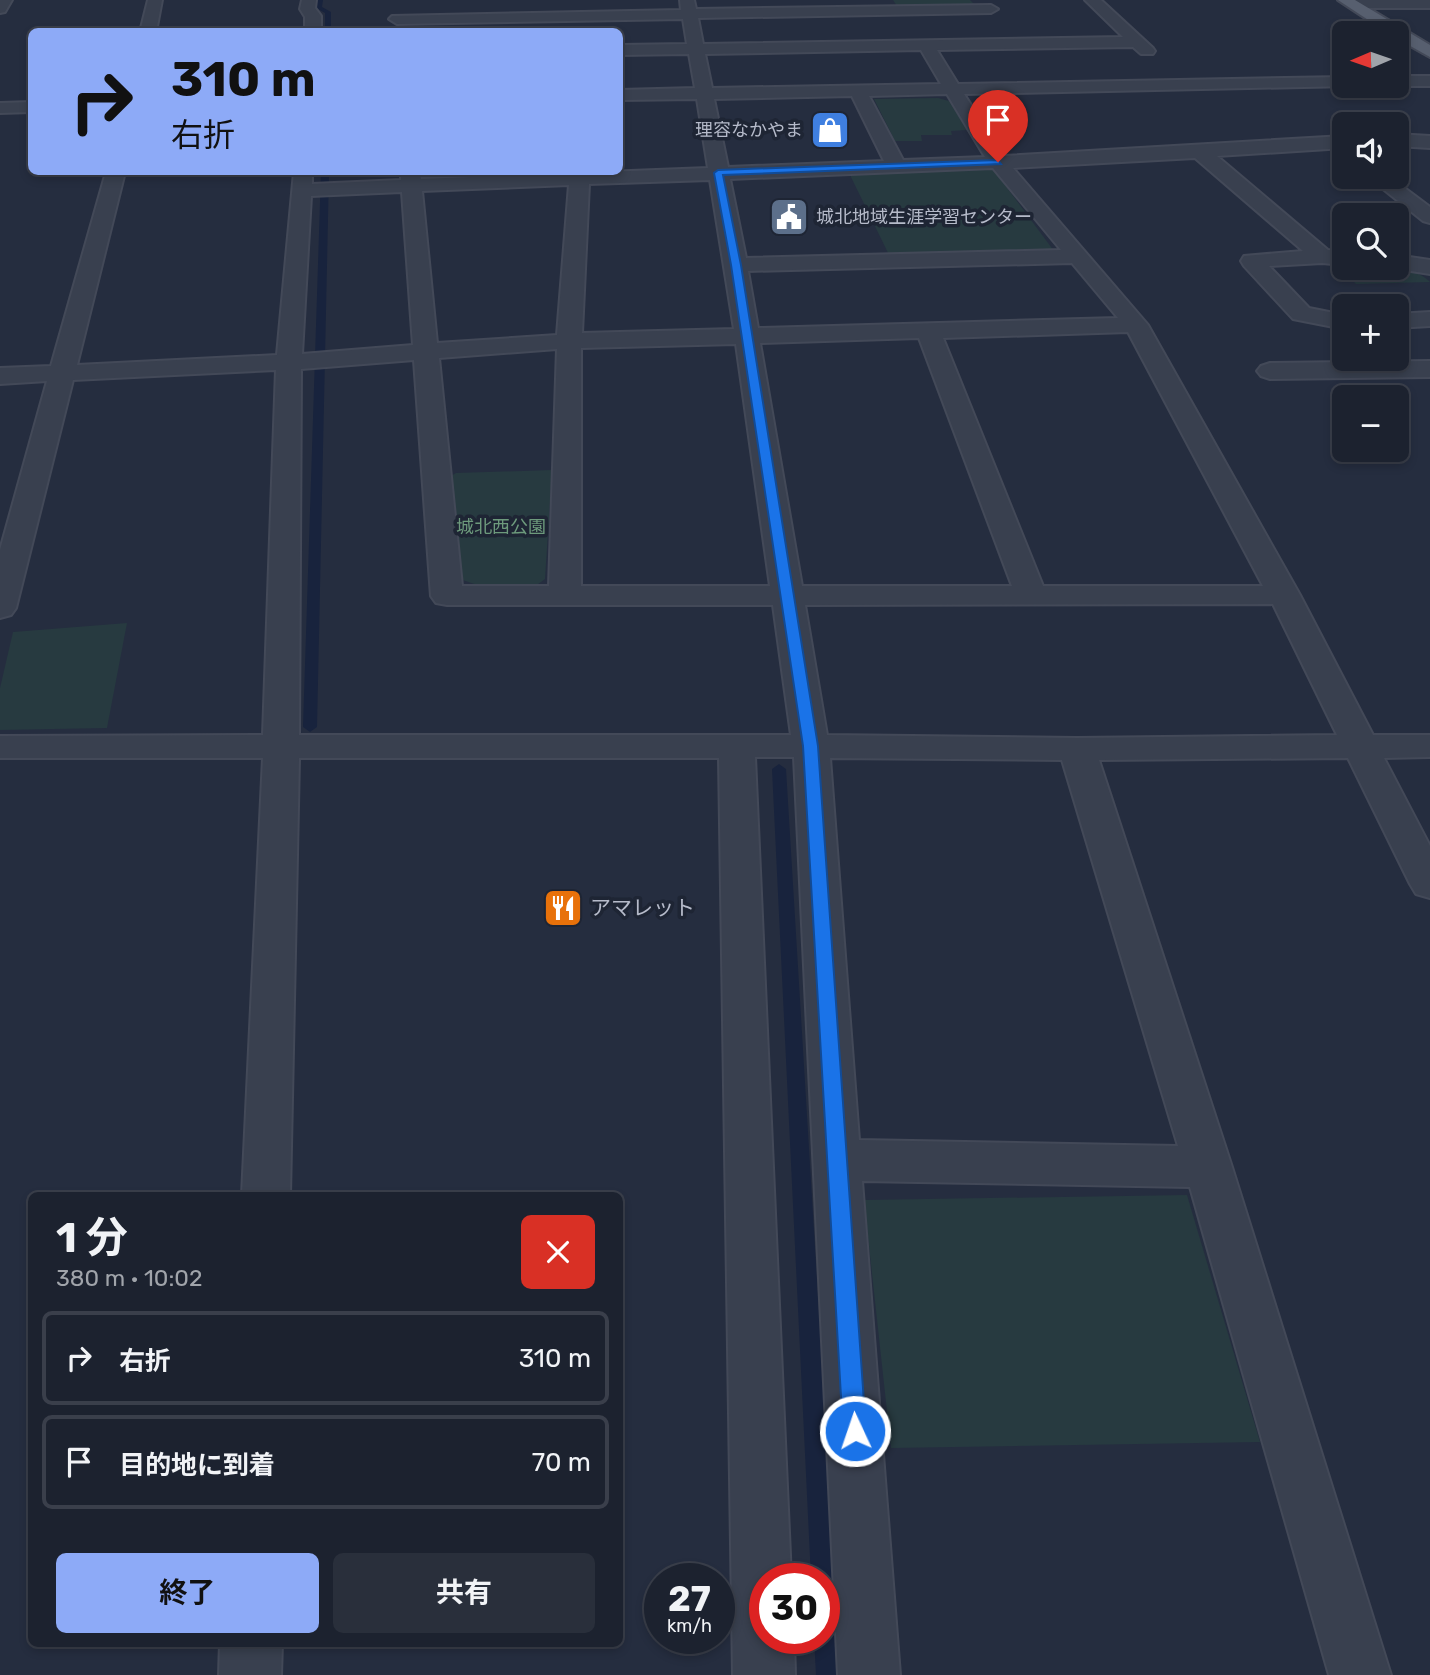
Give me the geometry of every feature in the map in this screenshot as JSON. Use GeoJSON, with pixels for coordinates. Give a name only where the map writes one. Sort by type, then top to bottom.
{"type":"FeatureCollection","features":[{"type":"Feature","properties":{"kind":"main road"},"geometry":{"type":"LineString","coordinates":[[1348,2],[1430,52]]}},
{"type":"Feature","properties":{"kind":"street"},"geometry":{"type":"LineString","coordinates":[[0,9],[5,0]]}},
{"type":"Feature","properties":{"kind":"street"},"geometry":{"type":"LineString","coordinates":[[149,28],[155,0]]}},
{"type":"Feature","properties":{"kind":"street"},"geometry":{"type":"LineString","coordinates":[[309,0],[307,9],[313,16],[313,28]]}},
{"type":"Feature","properties":{"kind":"street"},"geometry":{"type":"LineString","coordinates":[[395,0],[397,25],[689,7],[995,13],[1021,44]]}},
{"type":"Feature","properties":{"kind":"street"},"geometry":{"type":"LineString","coordinates":[[1091,0],[1183,85]]}},
{"type":"Feature","properties":{"kind":"street"},"geometry":{"type":"LineString","coordinates":[[1348,2],[1430,4]]}},
{"type":"Feature","properties":{"kind":"street"},"geometry":{"type":"LineString","coordinates":[[689,7],[736,265],[811,746],[869,1675]]}},
{"type":"Feature","properties":{"kind":"street"},"geometry":{"type":"LineString","coordinates":[[623,50],[1138,42]]}},
{"type":"Feature","properties":{"kind":"street"},"geometry":{"type":"LineString","coordinates":[[926,46],[998,162],[1136,325],[1284,595],[1430,884]]}},
{"type":"Feature","properties":{"kind":"street"},"geometry":{"type":"LineString","coordinates":[[1409,81],[1430,80]]}},
{"type":"Feature","properties":{"kind":"street"},"geometry":{"type":"LineString","coordinates":[[623,95],[1332,82]]}},
{"type":"Feature","properties":{"kind":"street"},"geometry":{"type":"LineString","coordinates":[[859,91],[897,167]]}},
{"type":"Feature","properties":{"kind":"street"},"geometry":{"type":"LineString","coordinates":[[0,108],[28,107]]}},
{"type":"Feature","properties":{"kind":"street"},"geometry":{"type":"LineString","coordinates":[[1409,141],[1430,142]]}},
{"type":"Feature","properties":{"kind":"street"},"geometry":{"type":"LineString","coordinates":[[266,1192],[302,181],[335,188],[411,178],[897,167],[1332,145]]}},
{"type":"Feature","properties":{"kind":"street"},"geometry":{"type":"LineString","coordinates":[[1199,151],[1332,256]]}},
{"type":"Feature","properties":{"kind":"street"},"geometry":{"type":"LineString","coordinates":[[0,608],[115,175]]}},
{"type":"Feature","properties":{"kind":"street"},"geometry":{"type":"LineString","coordinates":[[565,597],[569,341],[580,176]]}},
{"type":"Feature","properties":{"kind":"street"},"geometry":{"type":"LineString","coordinates":[[411,178],[447,596],[1284,595]]}},
{"type":"Feature","properties":{"kind":"street"},"geometry":{"type":"LineString","coordinates":[[1394,189],[1430,217]]}},
{"type":"Feature","properties":{"kind":"street"},"geometry":{"type":"LineString","coordinates":[[736,265],[1076,256]]}},
{"type":"Feature","properties":{"kind":"street"},"geometry":{"type":"LineString","coordinates":[[1332,257],[1252,261],[1301,314],[1332,320]]}},
{"type":"Feature","properties":{"kind":"street"},"geometry":{"type":"LineString","coordinates":[[1409,264],[1430,267]]}},
{"type":"Feature","properties":{"kind":"street"},"geometry":{"type":"LineString","coordinates":[[1409,320],[1430,319]]}},
{"type":"Feature","properties":{"kind":"street"},"geometry":{"type":"LineString","coordinates":[[0,376],[295,362],[569,341],[1136,325]]}},
{"type":"Feature","properties":{"kind":"street"},"geometry":{"type":"LineString","coordinates":[[928,331],[1031,595]]}},
{"type":"Feature","properties":{"kind":"street"},"geometry":{"type":"LineString","coordinates":[[1270,370],[1430,369]]}},
{"type":"Feature","properties":{"kind":"street"},"geometry":{"type":"LineString","coordinates":[[0,747],[811,746],[1077,749],[1430,746]]}},
{"type":"Feature","properties":{"kind":"street"},"geometry":{"type":"LineString","coordinates":[[737,747],[764,1675]]}},
{"type":"Feature","properties":{"kind":"street"},"geometry":{"type":"LineString","coordinates":[[1077,749],[1208,1167],[1360,1675]]}},
{"type":"Feature","properties":{"kind":"street"},"geometry":{"type":"LineString","coordinates":[[838,1160],[1208,1167]]}},
{"type":"Feature","properties":{"kind":"street"},"geometry":{"type":"LineString","coordinates":[[250,1675],[251,1647]]}},
{"type":"Feature","properties":{"kind":"green space"},"geometry":{"type":"Polygon","coordinates":[[[893,0],[970,0],[978,8],[899,9],[893,0]]]}},
{"type":"Feature","properties":{"kind":"green space"},"geometry":{"type":"Polygon","coordinates":[[[938,98],[949,101],[967,130],[951,131],[952,135],[921,135],[922,141],[895,141],[874,99],[938,98]]]}},
{"type":"Feature","properties":{"kind":"green space"},"geometry":{"type":"Polygon","coordinates":[[[994,170],[1054,251],[890,257],[850,175],[994,170]]]}},
{"type":"Feature","properties":{"kind":"green space"},"geometry":{"type":"Polygon","coordinates":[[[1409,270],[1430,282],[1356,284],[1352,280],[1409,280],[1409,270]]]}},
{"type":"Feature","properties":{"kind":"green space","name":"城北西公園"},"geometry":{"type":"Polygon","coordinates":[[[552,470],[545,579],[530,590],[480,586],[457,578],[451,476],[456,473],[552,470]]]}},
{"type":"Feature","properties":{"kind":"green space"},"geometry":{"type":"Polygon","coordinates":[[[127,623],[107,728],[0,730],[0,688],[13,632],[127,623]]]}},
{"type":"Feature","properties":{"kind":"green space"},"geometry":{"type":"Polygon","coordinates":[[[1187,1195],[1260,1442],[891,1448],[864,1200],[1187,1195]]]}},
{"type":"Feature","properties":{"kind":"waterway"},"geometry":{"type":"LineString","coordinates":[[320,0],[319,8],[328,12],[328,28]]}},
{"type":"Feature","properties":{"kind":"waterway"},"geometry":{"type":"LineString","coordinates":[[310,727],[325,175]]}},
{"type":"Feature","properties":{"kind":"waterway"},"geometry":{"type":"LineString","coordinates":[[779,769],[822,1563]]}},
{"type":"Feature","properties":{"kind":"waterway"},"geometry":{"type":"LineString","coordinates":[[828,1654],[829,1675]]}},
{"type":"Feature","properties":{"kind":"place","name":"理容なかやま"},"geometry":{"type":"Point","coordinates":[830,130]}},
{"type":"Feature","properties":{"kind":"place","name":"城北地域生涯学習センター"},"geometry":{"type":"Point","coordinates":[789,217]}},
{"type":"Feature","properties":{"kind":"place","name":"アマレット"},"geometry":{"type":"Point","coordinates":[563,908]}},
{"type":"Feature","properties":{"kind":"route"},"geometry":{"type":"LineString","coordinates":[[855,1431],[811,746],[736,265],[718,173],[998,162]]}}]}
